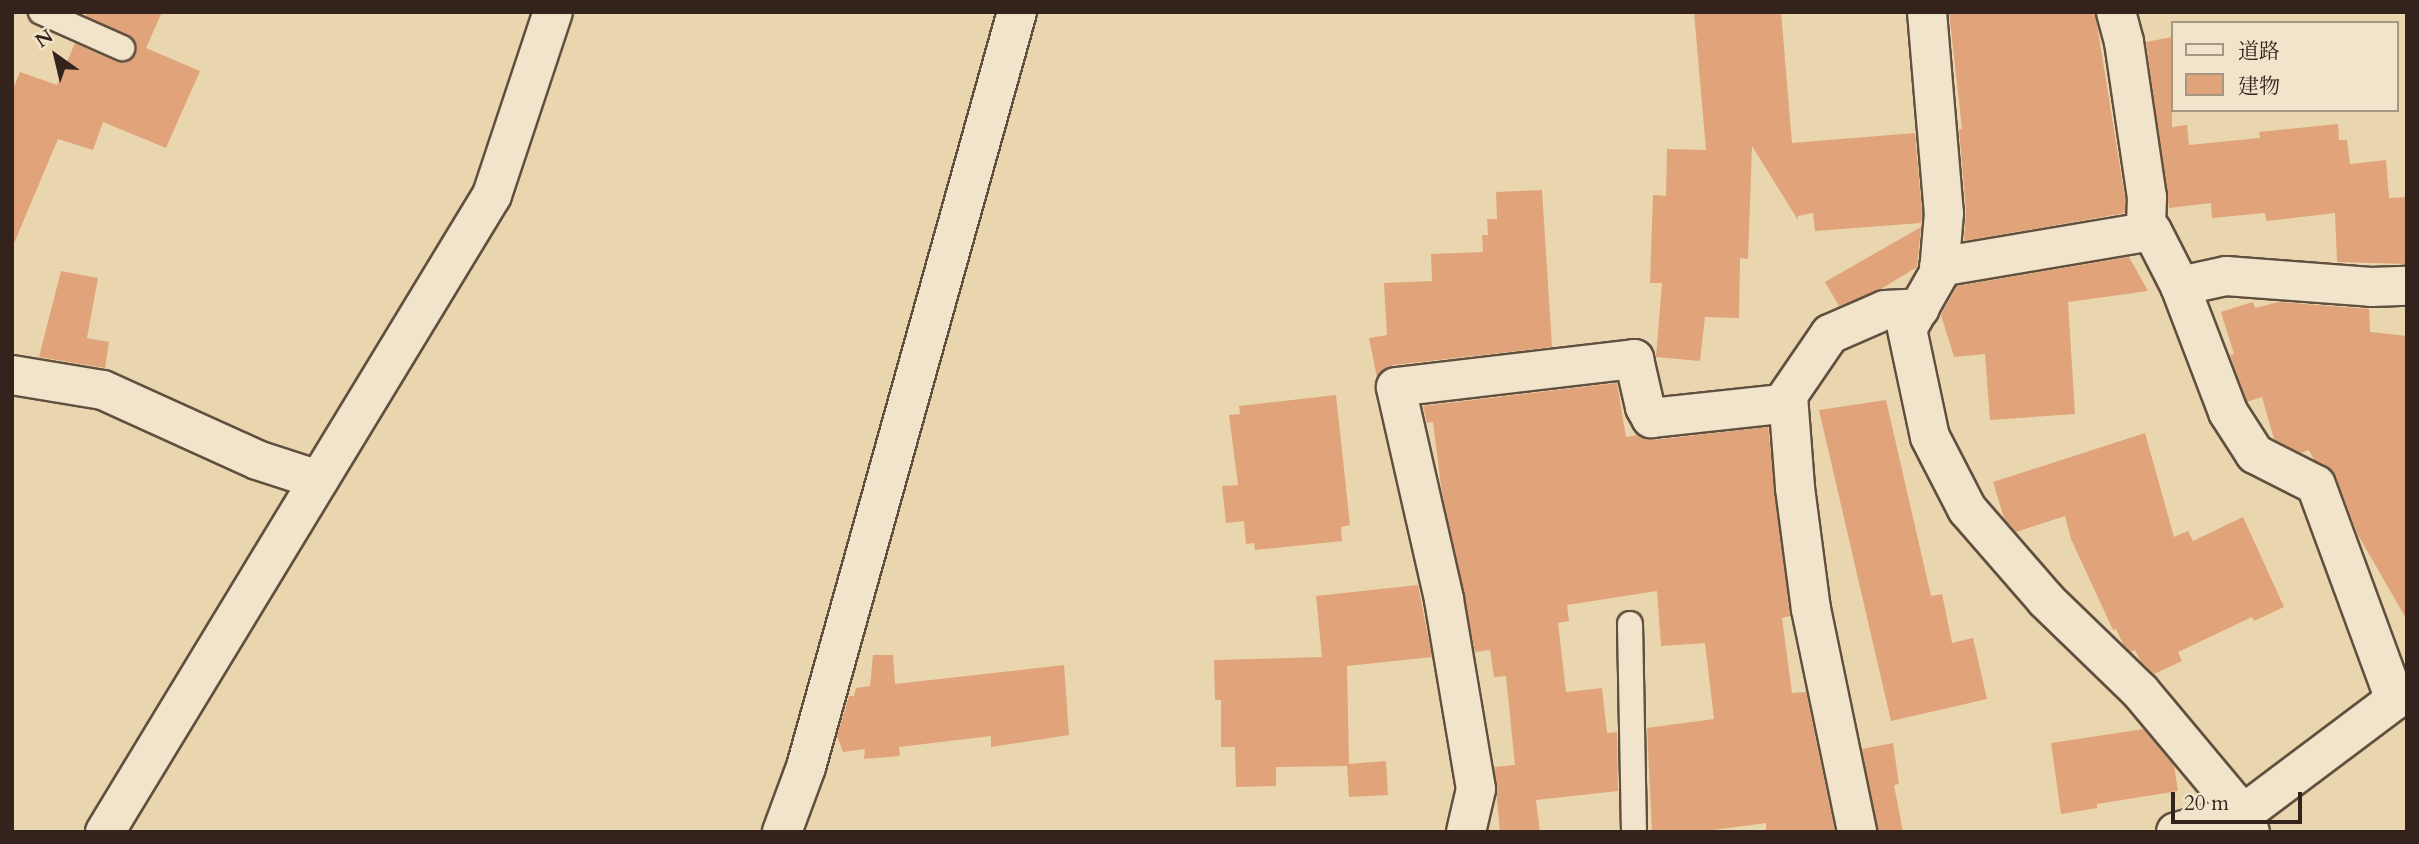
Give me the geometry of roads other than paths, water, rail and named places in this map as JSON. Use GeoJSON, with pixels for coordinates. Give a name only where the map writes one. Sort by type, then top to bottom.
{"type":"FeatureCollection","features":[{"type":"Feature","properties":{"kind":"street"},"geometry":{"type":"LineString","coordinates":[[105,832],[492,195],[553,12]]}},
{"type":"Feature","properties":{"kind":"street"},"geometry":{"type":"LineString","coordinates":[[782,832],[806,767],[1017,12]]}},
{"type":"Feature","properties":{"kind":"street"},"geometry":{"type":"LineString","coordinates":[[1927,12],[1944,213],[1939,273],[1907,329],[1930,437],[1967,509],[2046,600],[2140,691],[2247,823]]}},
{"type":"Feature","properties":{"kind":"street"},"geometry":{"type":"LineString","coordinates":[[2116,12],[2124,42],[2147,197],[2146,232]]}},
{"type":"Feature","properties":{"kind":"street"},"geometry":{"type":"LineString","coordinates":[[1938,267],[2152,231],[2180,286],[2228,412],[2255,454],[2316,485],[2401,696],[2247,823],[2176,832]]}},
{"type":"Feature","properties":{"kind":"street"},"geometry":{"type":"LineString","coordinates":[[2180,286],[2226,276],[2371,287],[2407,286]]}},
{"type":"Feature","properties":{"kind":"street"},"geometry":{"type":"LineString","coordinates":[[1466,832],[1476,789],[1444,599],[1396,387],[1634,359],[1645,407],[1651,418],[1782,404],[1830,334],[1885,310],[1920,308]]}},
{"type":"Feature","properties":{"kind":"street"},"geometry":{"type":"LineString","coordinates":[[12,375],[103,390],[257,460],[319,480]]}},
{"type":"Feature","properties":{"kind":"street"},"geometry":{"type":"LineString","coordinates":[[1788,396],[1795,488],[1811,609],[1857,832]]}},
{"type":"Feature","properties":{"kind":"lane"},"geometry":{"type":"LineString","coordinates":[[41,12],[122,48]]}},
{"type":"Feature","properties":{"kind":"lane"},"geometry":{"type":"LineString","coordinates":[[1630,624],[1634,832]]}}]}
